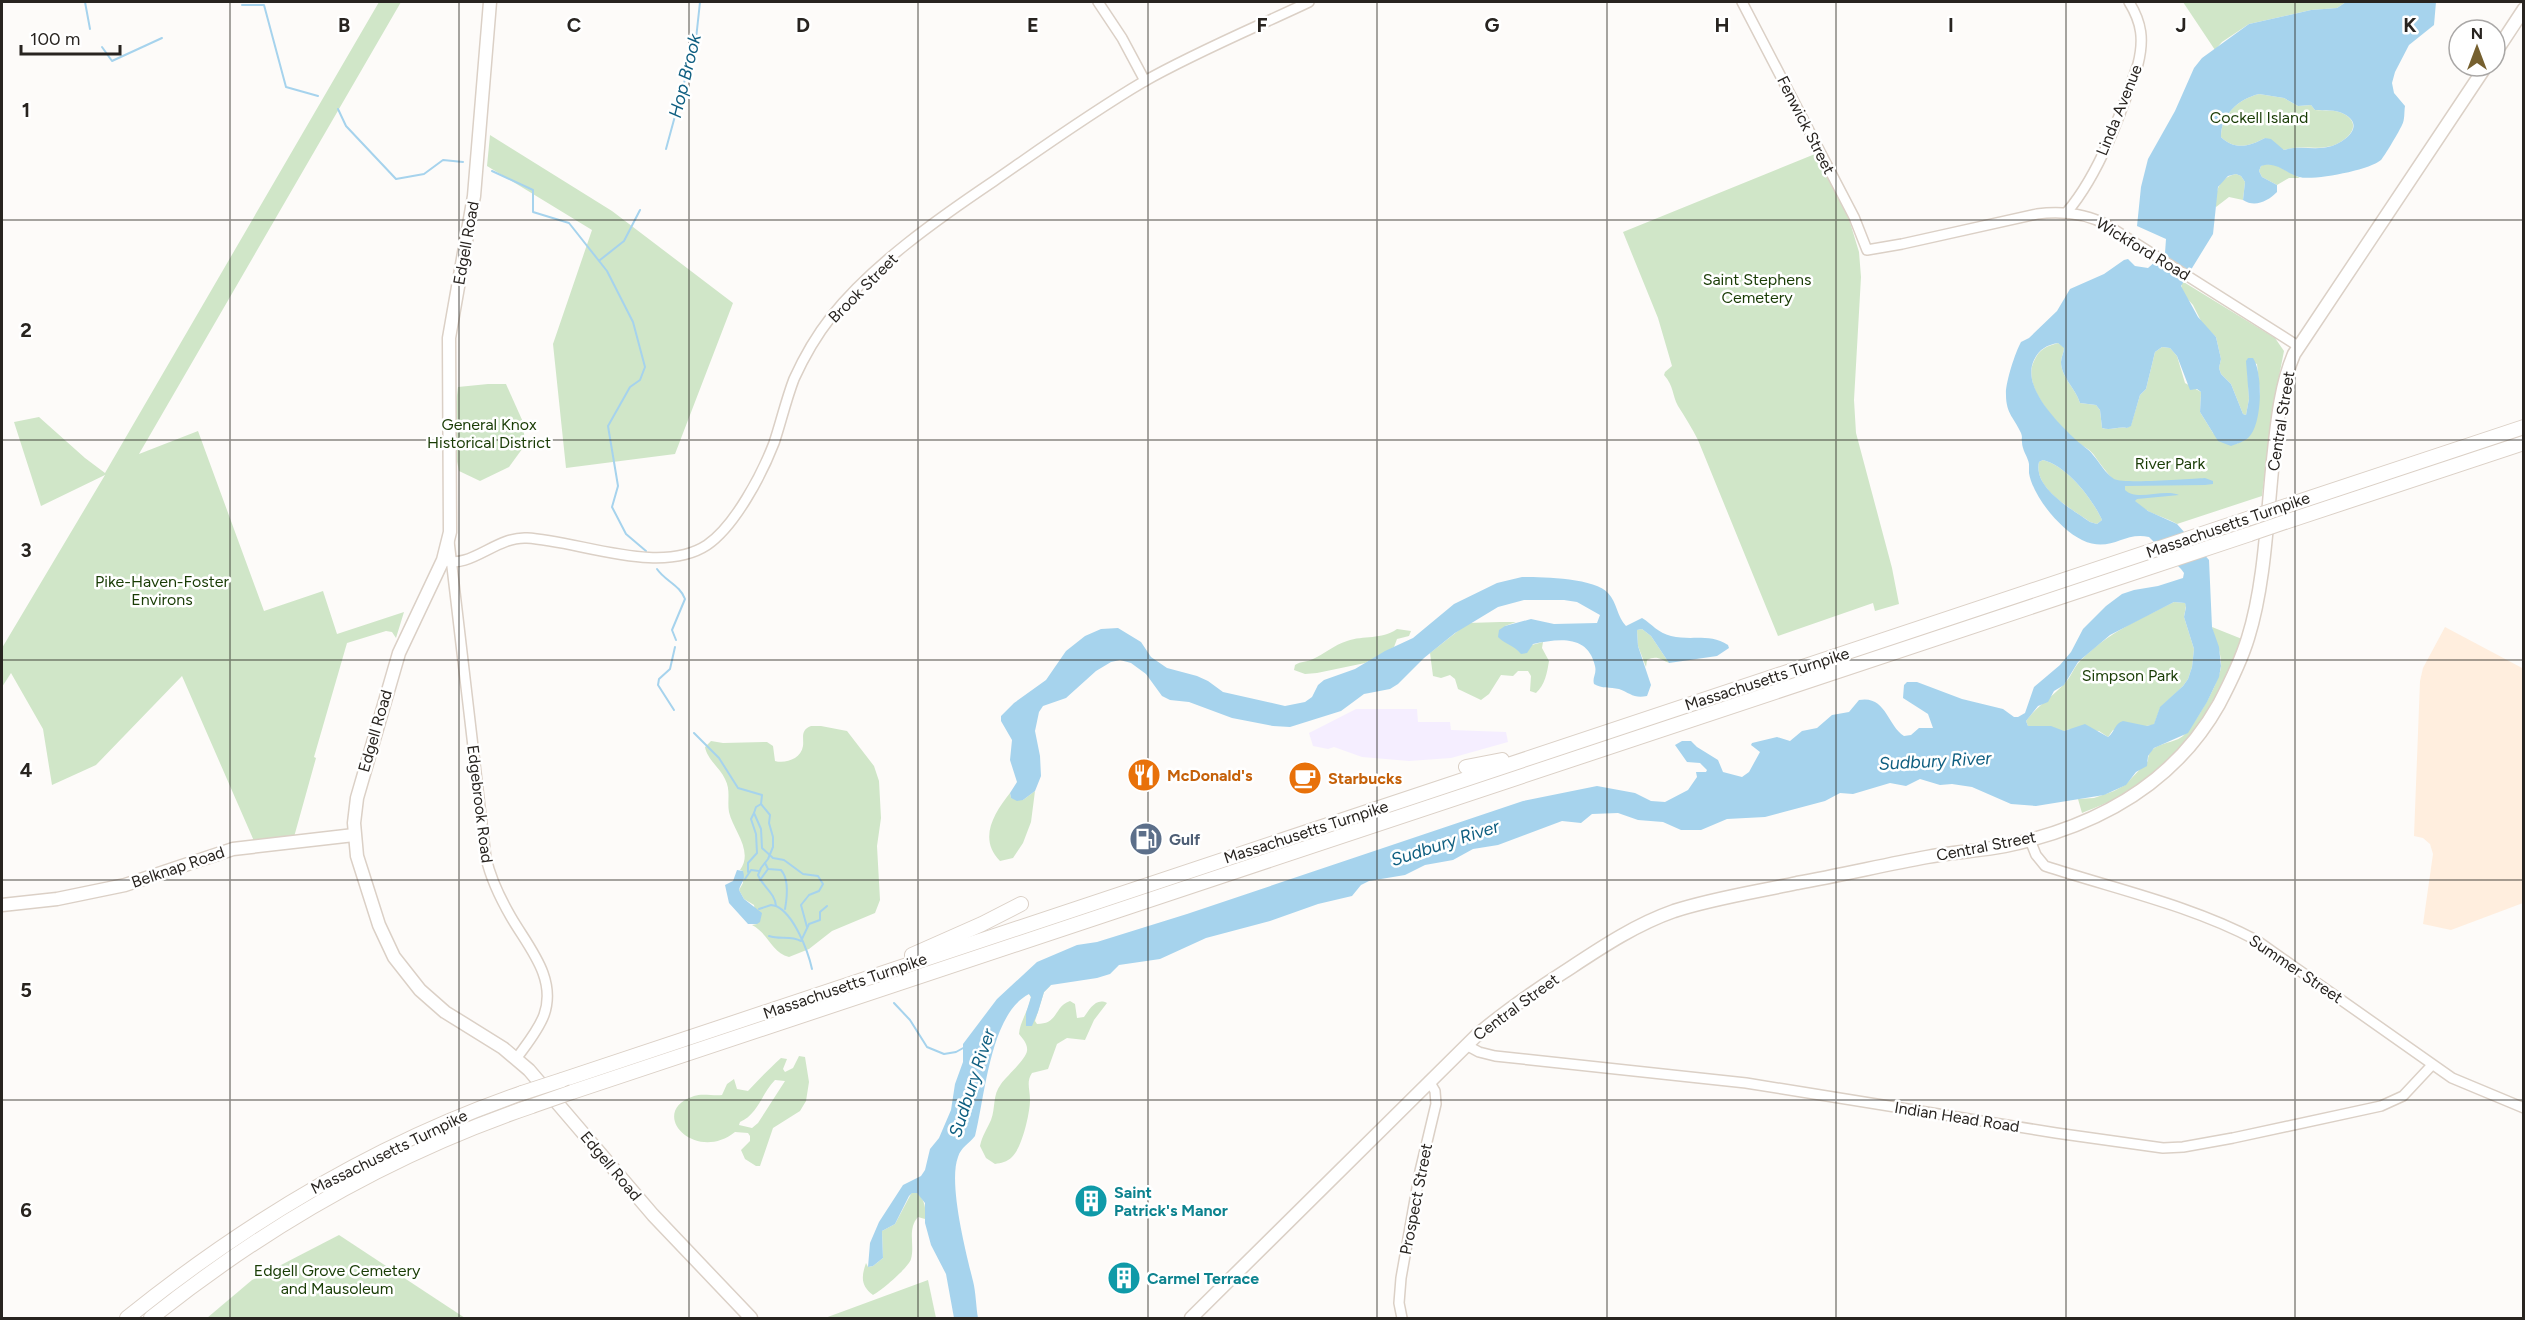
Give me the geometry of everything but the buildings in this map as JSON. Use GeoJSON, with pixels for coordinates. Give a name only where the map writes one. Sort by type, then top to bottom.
{"type":"FeatureCollection","features":[{"type":"Feature","properties":{"kind":"highway","name":"Massachusetts Turnpike"},"geometry":{"type":"LineString","coordinates":[[127,1318],[225,1244],[307,1192],[436,1126],[522,1093],[2523,427]]}},
{"type":"Feature","properties":{"kind":"highway","name":"Massachusetts Turnpike"},"geometry":{"type":"LineString","coordinates":[[151,1318],[239,1253],[322,1201],[442,1140],[532,1106],[2523,443]]}},
{"type":"Feature","properties":{"kind":"highway"},"geometry":{"type":"LineString","coordinates":[[1466,766],[1551,751]]}},
{"type":"Feature","properties":{"kind":"highway"},"geometry":{"type":"LineString","coordinates":[[800,1001],[901,960],[1021,904]]}},
{"type":"Feature","properties":{"kind":"main road","name":"Edgell Road"},"geometry":{"type":"LineString","coordinates":[[490,2],[474,203],[449,338],[451,510],[448,562],[408,631],[393,669],[360,785],[354,835],[363,880],[379,925],[394,957],[407,975],[436,1005],[516,1059],[536,1077],[658,1221],[751,1318]]}},
{"type":"Feature","properties":{"kind":"main road"},"geometry":{"type":"LineString","coordinates":[[2507,34],[2523,9]]}},
{"type":"Feature","properties":{"kind":"main road","name":"Central Street"},"geometry":{"type":"LineString","coordinates":[[1191,1318],[1466,1044],[1503,1013],[1629,931],[1662,916],[1720,899],[1927,857],[1995,848],[2030,840],[2107,810],[2148,786],[2188,750],[2223,696],[2241,658],[2254,616],[2282,395],[2291,362],[2298,346],[2478,78]]}},
{"type":"Feature","properties":{"kind":"main road","name":"Belknap Road"},"geometry":{"type":"LineString","coordinates":[[2,904],[57,899],[125,885],[233,849],[354,835]]}},
{"type":"Feature","properties":{"kind":"street"},"geometry":{"type":"LineString","coordinates":[[1098,2],[1122,38],[1145,81]]}},
{"type":"Feature","properties":{"kind":"street","name":"Brook Street"},"geometry":{"type":"LineString","coordinates":[[448,562],[466,561],[496,544],[516,538],[538,539],[662,559],[683,556],[708,544],[727,527],[761,470],[775,441],[800,368],[817,337],[845,300],[917,236],[954,208],[1145,81],[1309,2]]}},
{"type":"Feature","properties":{"kind":"street","name":"Fenwick Street"},"geometry":{"type":"LineString","coordinates":[[1742,2],[1854,217],[1867,250]]}},
{"type":"Feature","properties":{"kind":"street","name":"Linda Avenue"},"geometry":{"type":"LineString","coordinates":[[2067,212],[2083,192],[2096,169],[2142,51],[2142,30],[2129,2]]}},
{"type":"Feature","properties":{"kind":"street","name":"Wickford Road"},"geometry":{"type":"LineString","coordinates":[[1867,250],[1892,247],[2037,214],[2067,212],[2097,220],[2298,346]]}},
{"type":"Feature","properties":{"kind":"street","name":"Edgebrook Road"},"geometry":{"type":"LineString","coordinates":[[448,562],[486,858],[494,886],[542,969],[547,985],[547,1004],[541,1023],[516,1059]]}},
{"type":"Feature","properties":{"kind":"street","name":"Summer Street"},"geometry":{"type":"LineString","coordinates":[[2030,840],[2036,855],[2045,866],[2163,903],[2233,928],[2256,940],[2432,1065],[2467,1086],[2523,1108]]}},
{"type":"Feature","properties":{"kind":"street","name":"Indian Head Road"},"geometry":{"type":"LineString","coordinates":[[1466,1044],[1479,1052],[1495,1056],[1746,1083],[2056,1134],[2163,1148],[2222,1140],[2380,1106],[2403,1096],[2432,1065]]}},
{"type":"Feature","properties":{"kind":"street","name":"Prospect Street"},"geometry":{"type":"LineString","coordinates":[[1402,1318],[1399,1303],[1401,1278],[1420,1171],[1436,1104],[1435,1091],[1429,1082]]}},
{"type":"Feature","properties":{"kind":"shaded area"},"geometry":{"type":"Polygon","coordinates":[[[2445,627],[2524,669],[2523,903],[2451,930],[2423,924],[2433,854],[2430,844],[2423,838],[2414,836],[2420,681],[2423,668],[2445,627]]]}},
{"type":"Feature","properties":{"kind":"shaded area"},"geometry":{"type":"Polygon","coordinates":[[[1356,709],[1417,709],[1418,722],[1450,722],[1451,730],[1506,732],[1508,742],[1451,758],[1409,761],[1362,757],[1334,747],[1328,749],[1313,746],[1309,733],[1356,709]]]}},
{"type":"Feature","properties":{"kind":"green space","name":"Pike-Haven-Foster Environs"},"geometry":{"type":"Polygon","coordinates":[[[379,2],[401,2],[139,454],[198,431],[264,611],[323,591],[337,634],[404,612],[396,638],[392,632],[386,631],[347,643],[294,837],[254,841],[182,676],[96,765],[52,785],[43,729],[11,673],[2,687],[2,648],[105,475],[41,506],[14,422],[39,417],[105,473],[379,2]]]}},
{"type":"Feature","properties":{"kind":"green space"},"geometry":{"type":"Polygon","coordinates":[[[2183,2],[2346,2],[2337,8],[2311,10],[2249,24],[2222,42],[2215,50],[2183,2]]]}},
{"type":"Feature","properties":{"kind":"green space","name":"Cockell Island"},"geometry":{"type":"Polygon","coordinates":[[[2259,94],[2284,98],[2298,106],[2311,105],[2315,110],[2341,112],[2350,118],[2353,128],[2348,137],[2326,147],[2284,150],[2265,138],[2243,146],[2226,141],[2221,137],[2227,115],[2244,100],[2259,94]]]}},
{"type":"Feature","properties":{"kind":"green space"},"geometry":{"type":"Polygon","coordinates":[[[490,135],[612,211],[733,303],[675,454],[566,468],[553,344],[592,230],[487,166],[490,135]]]}},
{"type":"Feature","properties":{"kind":"green space","name":"Saint Stephens Cemetery"},"geometry":{"type":"Polygon","coordinates":[[[1815,154],[1849,219],[1859,252],[1861,277],[1854,400],[1856,433],[1892,568],[1899,604],[1875,611],[1873,603],[1778,636],[1698,440],[1678,406],[1670,383],[1664,375],[1672,366],[1658,318],[1623,232],[1815,154]]]}},
{"type":"Feature","properties":{"kind":"green space"},"geometry":{"type":"Polygon","coordinates":[[[2265,164],[2276,165],[2300,178],[2289,178],[2277,185],[2262,177],[2259,171],[2265,164]]]}},
{"type":"Feature","properties":{"kind":"green space"},"geometry":{"type":"Polygon","coordinates":[[[2236,174],[2241,176],[2245,182],[2243,200],[2229,197],[2216,207],[2219,186],[2226,178],[2236,174]]]}},
{"type":"Feature","properties":{"kind":"green space","name":"River Park"},"geometry":{"type":"Polygon","coordinates":[[[2182,281],[2275,338],[2284,351],[2273,407],[2262,496],[2177,524],[2149,512],[2127,495],[2092,453],[2060,425],[2037,393],[2031,371],[2038,354],[2058,343],[2064,347],[2061,362],[2063,373],[2080,403],[2096,405],[2100,410],[2102,428],[2127,428],[2131,425],[2140,395],[2146,389],[2155,352],[2162,347],[2170,348],[2177,356],[2185,383],[2201,392],[2200,412],[2213,433],[2236,444],[2247,439],[2260,393],[2257,364],[2247,361],[2249,399],[2246,415],[2243,414],[2231,384],[2221,374],[2219,368],[2221,359],[2216,337],[2202,323],[2193,305],[2184,295],[2181,290],[2182,281]]]}},
{"type":"Feature","properties":{"kind":"green space","name":"General Knox Historical District"},"geometry":{"type":"Polygon","coordinates":[[[506,384],[523,422],[525,445],[509,467],[480,481],[459,471],[454,429],[455,408],[458,387],[506,384]]]}},
{"type":"Feature","properties":{"kind":"green space"},"geometry":{"type":"Polygon","coordinates":[[[2043,460],[2061,469],[2078,484],[2102,520],[2097,524],[2090,522],[2064,504],[2048,489],[2039,472],[2039,462],[2043,460]]]}},
{"type":"Feature","properties":{"kind":"green space","name":"Simpson Park"},"geometry":{"type":"Polygon","coordinates":[[[2174,602],[2185,603],[2186,606],[2184,617],[2194,649],[2192,667],[2183,686],[2160,708],[2154,725],[2113,730],[2108,737],[2099,731],[2070,729],[2064,731],[2028,726],[2026,721],[2030,716],[2065,683],[2078,663],[2091,651],[2124,627],[2174,602]]]}},
{"type":"Feature","properties":{"kind":"green space"},"geometry":{"type":"Polygon","coordinates":[[[1516,622],[1505,626],[1511,643],[1517,649],[1543,642],[1542,648],[1549,661],[1544,683],[1536,693],[1530,691],[1531,676],[1528,671],[1518,671],[1513,676],[1501,675],[1489,694],[1481,700],[1458,689],[1455,679],[1450,675],[1441,678],[1433,676],[1430,653],[1468,623],[1516,622]]]}},
{"type":"Feature","properties":{"kind":"green space"},"geometry":{"type":"Polygon","coordinates":[[[2212,627],[2242,639],[2223,685],[2197,728],[2182,747],[2145,781],[2114,800],[2082,813],[2078,799],[2094,798],[2125,785],[2148,761],[2152,750],[2183,736],[2194,723],[2211,693],[2221,667],[2212,627]]]}},
{"type":"Feature","properties":{"kind":"green space"},"geometry":{"type":"Polygon","coordinates":[[[1397,629],[1411,631],[1409,636],[1397,639],[1394,647],[1365,663],[1317,673],[1305,674],[1294,670],[1295,665],[1313,659],[1342,643],[1353,639],[1385,635],[1397,629]]]}},
{"type":"Feature","properties":{"kind":"green space"},"geometry":{"type":"Polygon","coordinates":[[[1642,629],[1651,636],[1669,663],[1653,658],[1647,660],[1646,667],[1638,646],[1637,630],[1642,629]]]}},
{"type":"Feature","properties":{"kind":"green space"},"geometry":{"type":"Polygon","coordinates":[[[811,726],[847,731],[874,766],[879,781],[881,818],[877,846],[880,900],[875,913],[832,931],[809,949],[789,957],[778,951],[752,925],[757,924],[754,905],[744,899],[739,890],[743,883],[743,871],[740,870],[745,855],[729,812],[727,783],[708,756],[705,747],[711,741],[767,742],[773,746],[775,761],[783,762],[799,754],[803,746],[804,732],[811,726]]]}},
{"type":"Feature","properties":{"kind":"green space"},"geometry":{"type":"Polygon","coordinates":[[[1035,791],[1031,822],[1023,843],[1013,858],[1000,861],[993,853],[990,844],[989,835],[994,818],[1010,793],[1011,798],[1023,800],[1035,791]]]}},
{"type":"Feature","properties":{"kind":"green space"},"geometry":{"type":"Polygon","coordinates":[[[1051,985],[1044,992],[1035,1021],[1037,1024],[1049,1021],[1065,1003],[1070,1001],[1075,1004],[1077,1018],[1084,1017],[1096,1003],[1107,1003],[1094,1020],[1085,1040],[1067,1038],[1057,1044],[1048,1069],[1032,1073],[1029,1083],[1029,1113],[1019,1146],[1010,1159],[995,1164],[986,1158],[980,1146],[991,1120],[996,1093],[1027,1051],[1026,1044],[1019,1034],[1030,1002],[1029,994],[1051,985]]]}},
{"type":"Feature","properties":{"kind":"green space"},"geometry":{"type":"Polygon","coordinates":[[[799,1056],[805,1057],[809,1082],[806,1101],[800,1111],[773,1128],[760,1166],[745,1159],[741,1150],[750,1141],[748,1133],[735,1132],[720,1140],[705,1142],[692,1139],[675,1123],[675,1113],[680,1103],[694,1096],[722,1095],[727,1084],[734,1079],[737,1089],[748,1091],[781,1058],[787,1059],[783,1069],[785,1072],[793,1068],[799,1056]],[[775,1080],[756,1109],[739,1125],[752,1128],[758,1123],[785,1081],[775,1080]]]}},
{"type":"Feature","properties":{"kind":"green space"},"geometry":{"type":"Polygon","coordinates":[[[912,1192],[922,1198],[925,1219],[918,1217],[913,1227],[911,1259],[894,1278],[873,1295],[863,1281],[866,1263],[868,1267],[873,1266],[883,1258],[882,1231],[895,1224],[912,1192]]]}},
{"type":"Feature","properties":{"kind":"green space","name":"Edgell Grove Cemetery and Mausoleum"},"geometry":{"type":"Polygon","coordinates":[[[339,1235],[465,1318],[207,1318],[252,1280],[339,1235]]]}},
{"type":"Feature","properties":{"kind":"green space"},"geometry":{"type":"Polygon","coordinates":[[[928,1280],[936,1318],[825,1318],[928,1280]]]}},
{"type":"Feature","properties":{"kind":"water","name":"Sudbury River"},"geometry":{"type":"Polygon","coordinates":[[[2346,2],[2436,2],[2434,25],[2409,45],[2395,72],[2392,83],[2394,93],[2405,106],[2404,118],[2381,160],[2354,171],[2306,178],[2272,165],[2261,166],[2259,171],[2262,177],[2277,185],[2277,192],[2265,201],[2257,203],[2243,200],[2245,182],[2241,176],[2236,174],[2228,176],[2218,187],[2213,234],[2181,286],[2198,317],[2216,337],[2221,359],[2219,368],[2221,374],[2231,384],[2243,414],[2246,415],[2249,399],[2246,361],[2248,358],[2253,358],[2259,375],[2260,399],[2256,423],[2247,439],[2231,446],[2218,441],[2200,412],[2201,392],[2197,389],[2190,390],[2177,356],[2170,348],[2162,347],[2155,352],[2146,389],[2140,395],[2131,426],[2127,428],[2102,428],[2100,410],[2096,405],[2080,403],[2063,373],[2061,362],[2064,348],[2058,343],[2041,350],[2031,370],[2033,382],[2043,404],[2114,479],[2143,481],[2205,478],[2213,481],[2213,484],[2205,485],[2125,486],[2125,490],[2136,495],[2173,493],[2179,495],[2135,501],[2148,511],[2177,524],[2209,560],[2212,627],[2219,647],[2221,666],[2219,677],[2207,702],[2188,733],[2154,748],[2148,756],[2147,766],[2136,772],[2126,785],[2104,795],[2036,806],[2011,804],[1972,787],[1940,785],[1920,779],[1906,786],[1890,783],[1853,794],[1840,793],[1825,801],[1765,817],[1727,819],[1701,830],[1681,830],[1663,822],[1638,820],[1618,813],[1592,814],[1581,823],[1562,821],[1498,845],[1473,849],[1453,860],[1425,865],[1405,875],[1369,881],[1361,885],[1352,896],[1206,938],[1160,959],[1119,965],[1110,974],[1097,978],[1051,985],[1044,992],[1032,1026],[1026,1026],[1026,1013],[1031,997],[1029,994],[1016,1004],[1006,1019],[997,1037],[991,1058],[975,1136],[959,1154],[955,1169],[957,1200],[978,1318],[954,1318],[946,1274],[931,1245],[925,1223],[925,1203],[917,1193],[909,1196],[895,1224],[882,1231],[883,1258],[868,1267],[870,1243],[879,1222],[903,1185],[921,1176],[925,1170],[930,1149],[939,1138],[951,1110],[955,1084],[963,1062],[963,1044],[997,999],[1037,962],[1077,945],[1097,942],[1187,914],[1523,801],[1597,786],[1635,793],[1651,801],[1665,802],[1688,790],[1697,777],[1696,772],[1707,770],[1700,763],[1687,762],[1675,745],[1682,741],[1691,741],[1718,760],[1723,772],[1742,777],[1749,772],[1760,752],[1751,745],[1752,743],[1777,737],[1790,741],[1802,731],[1817,728],[1832,715],[1849,712],[1859,700],[1868,700],[1881,706],[1904,736],[1911,735],[1919,728],[1933,728],[1928,714],[1903,698],[1904,685],[1907,682],[1917,682],[1962,699],[2003,709],[2014,717],[2018,717],[2025,713],[2034,687],[2060,665],[2071,652],[2083,629],[2106,606],[2122,594],[2183,578],[2184,573],[2181,569],[2149,537],[2132,537],[2101,545],[2092,544],[2065,529],[2049,512],[2032,482],[2021,433],[2006,402],[2006,390],[2013,361],[2021,342],[2029,338],[2057,311],[2070,289],[2104,274],[2124,260],[2128,259],[2135,266],[2148,268],[2165,253],[2166,239],[2137,226],[2141,187],[2148,159],[2175,111],[2194,68],[2202,58],[2249,24],[2311,10],[2337,8],[2346,2]],[[2259,94],[2244,100],[2227,115],[2221,137],[2226,141],[2243,146],[2265,138],[2271,139],[2284,150],[2320,148],[2332,146],[2348,137],[2352,132],[2353,123],[2341,112],[2315,110],[2311,105],[2298,106],[2284,98],[2259,94]],[[2043,460],[2039,462],[2042,481],[2056,497],[2090,522],[2097,524],[2102,520],[2092,502],[2070,476],[2052,463],[2043,460]],[[2174,602],[2110,635],[2078,662],[2064,685],[2054,691],[2048,702],[2038,706],[2026,721],[2028,726],[2051,726],[2064,731],[2085,724],[2108,737],[2123,721],[2147,726],[2154,724],[2160,707],[2183,686],[2192,667],[2194,649],[2184,617],[2185,603],[2174,602]]]}},
{"type":"Feature","properties":{"kind":"water"},"geometry":{"type":"Polygon","coordinates":[[[1522,577],[1568,579],[1592,584],[1608,593],[1626,626],[1642,618],[1666,635],[1714,639],[1728,645],[1729,648],[1717,656],[1669,663],[1651,636],[1642,629],[1637,630],[1638,646],[1651,685],[1647,696],[1635,696],[1619,689],[1594,684],[1595,669],[1591,656],[1586,648],[1579,644],[1562,640],[1543,642],[1533,644],[1527,653],[1521,654],[1500,639],[1499,630],[1505,626],[1531,619],[1554,624],[1597,623],[1600,615],[1577,602],[1524,600],[1498,607],[1455,633],[1390,689],[1364,694],[1341,711],[1290,727],[1232,718],[1189,702],[1170,700],[1162,696],[1146,674],[1131,663],[1120,660],[1111,662],[1096,671],[1066,698],[1043,706],[1039,712],[1035,731],[1041,776],[1035,791],[1023,800],[1017,801],[1011,798],[1010,793],[1017,782],[1010,760],[1012,740],[1001,721],[1001,716],[1014,703],[1046,680],[1066,651],[1085,636],[1101,629],[1118,628],[1141,642],[1151,657],[1167,668],[1197,676],[1223,692],[1285,706],[1305,702],[1312,697],[1318,685],[1324,680],[1355,669],[1413,638],[1454,604],[1497,583],[1522,577]]]}},
{"type":"Feature","properties":{"kind":"water"},"geometry":{"type":"Polygon","coordinates":[[[737,870],[743,871],[744,874],[739,890],[744,899],[762,913],[760,922],[757,924],[748,924],[729,903],[725,885],[733,881],[737,870]]]}},
{"type":"Feature","properties":{"kind":"waterway"},"geometry":{"type":"LineString","coordinates":[[85,2],[90,29]]}},
{"type":"Feature","properties":{"kind":"waterway","name":"Hop Brook"},"geometry":{"type":"LineString","coordinates":[[666,149],[696,39],[700,2]]}},
{"type":"Feature","properties":{"kind":"waterway"},"geometry":{"type":"LineString","coordinates":[[242,5],[264,5],[286,87],[318,96]]}},
{"type":"Feature","properties":{"kind":"waterway"},"geometry":{"type":"LineString","coordinates":[[102,47],[112,61],[162,38]]}},
{"type":"Feature","properties":{"kind":"waterway"},"geometry":{"type":"LineString","coordinates":[[338,109],[346,126],[396,179],[424,174],[443,160],[463,162]]}},
{"type":"Feature","properties":{"kind":"waterway"},"geometry":{"type":"LineString","coordinates":[[492,171],[533,190],[533,212],[569,223],[607,271],[633,322],[645,367],[640,380],[630,387],[608,426],[618,486],[612,507],[626,534],[646,551]]}},
{"type":"Feature","properties":{"kind":"waterway","name":"Hop Brook"},"geometry":{"type":"LineString","coordinates":[[600,260],[624,241],[640,210]]}},
{"type":"Feature","properties":{"kind":"waterway"},"geometry":{"type":"LineString","coordinates":[[657,569],[680,590],[685,599],[672,630],[676,640]]}},
{"type":"Feature","properties":{"kind":"waterway"},"geometry":{"type":"LineString","coordinates":[[674,710],[658,685],[659,679],[670,669],[675,647]]}},
{"type":"Feature","properties":{"kind":"waterway"},"geometry":{"type":"LineString","coordinates":[[694,733],[719,758],[738,788],[762,795],[761,804],[770,815],[773,847],[758,875],[773,897],[776,906],[783,910],[794,925],[804,943],[812,969]]}},
{"type":"Feature","properties":{"kind":"waterway"},"geometry":{"type":"LineString","coordinates":[[761,804],[756,807],[754,813],[761,829],[762,848],[773,858],[784,860],[803,874],[818,876],[823,884],[819,891],[809,895],[801,905],[807,927]]}},
{"type":"Feature","properties":{"kind":"waterway"},"geometry":{"type":"LineString","coordinates":[[748,872],[748,863],[757,853],[756,834],[751,819],[754,813]]}},
{"type":"Feature","properties":{"kind":"waterway"},"geometry":{"type":"LineString","coordinates":[[765,863],[768,869],[781,870],[784,874],[787,889],[785,909]]}},
{"type":"Feature","properties":{"kind":"waterway"},"geometry":{"type":"LineString","coordinates":[[760,880],[768,869]]}},
{"type":"Feature","properties":{"kind":"waterway"},"geometry":{"type":"LineString","coordinates":[[745,879],[751,870],[759,871]]}},
{"type":"Feature","properties":{"kind":"waterway"},"geometry":{"type":"LineString","coordinates":[[759,909],[771,905],[776,906]]}},
{"type":"Feature","properties":{"kind":"waterway"},"geometry":{"type":"LineString","coordinates":[[769,936],[801,941],[809,924],[820,920],[820,912],[827,906]]}},
{"type":"Feature","properties":{"kind":"waterway","name":"Sudbury River"},"geometry":{"type":"LineString","coordinates":[[894,1003],[910,1020],[927,1047],[944,1054],[956,1052],[965,1047]]}},
{"type":"Feature","properties":{"kind":"place","name":"McDonald's"},"geometry":{"type":"Point","coordinates":[1144,775]}},
{"type":"Feature","properties":{"kind":"place","name":"Starbucks"},"geometry":{"type":"Point","coordinates":[1305,778]}},
{"type":"Feature","properties":{"kind":"place","name":"Gulf"},"geometry":{"type":"Point","coordinates":[1146,839]}},
{"type":"Feature","properties":{"kind":"place","name":"Saint Patrick's Manor"},"geometry":{"type":"Point","coordinates":[1091,1201]}},
{"type":"Feature","properties":{"kind":"place","name":"Carmel Terrace"},"geometry":{"type":"Point","coordinates":[1124,1278]}}]}
